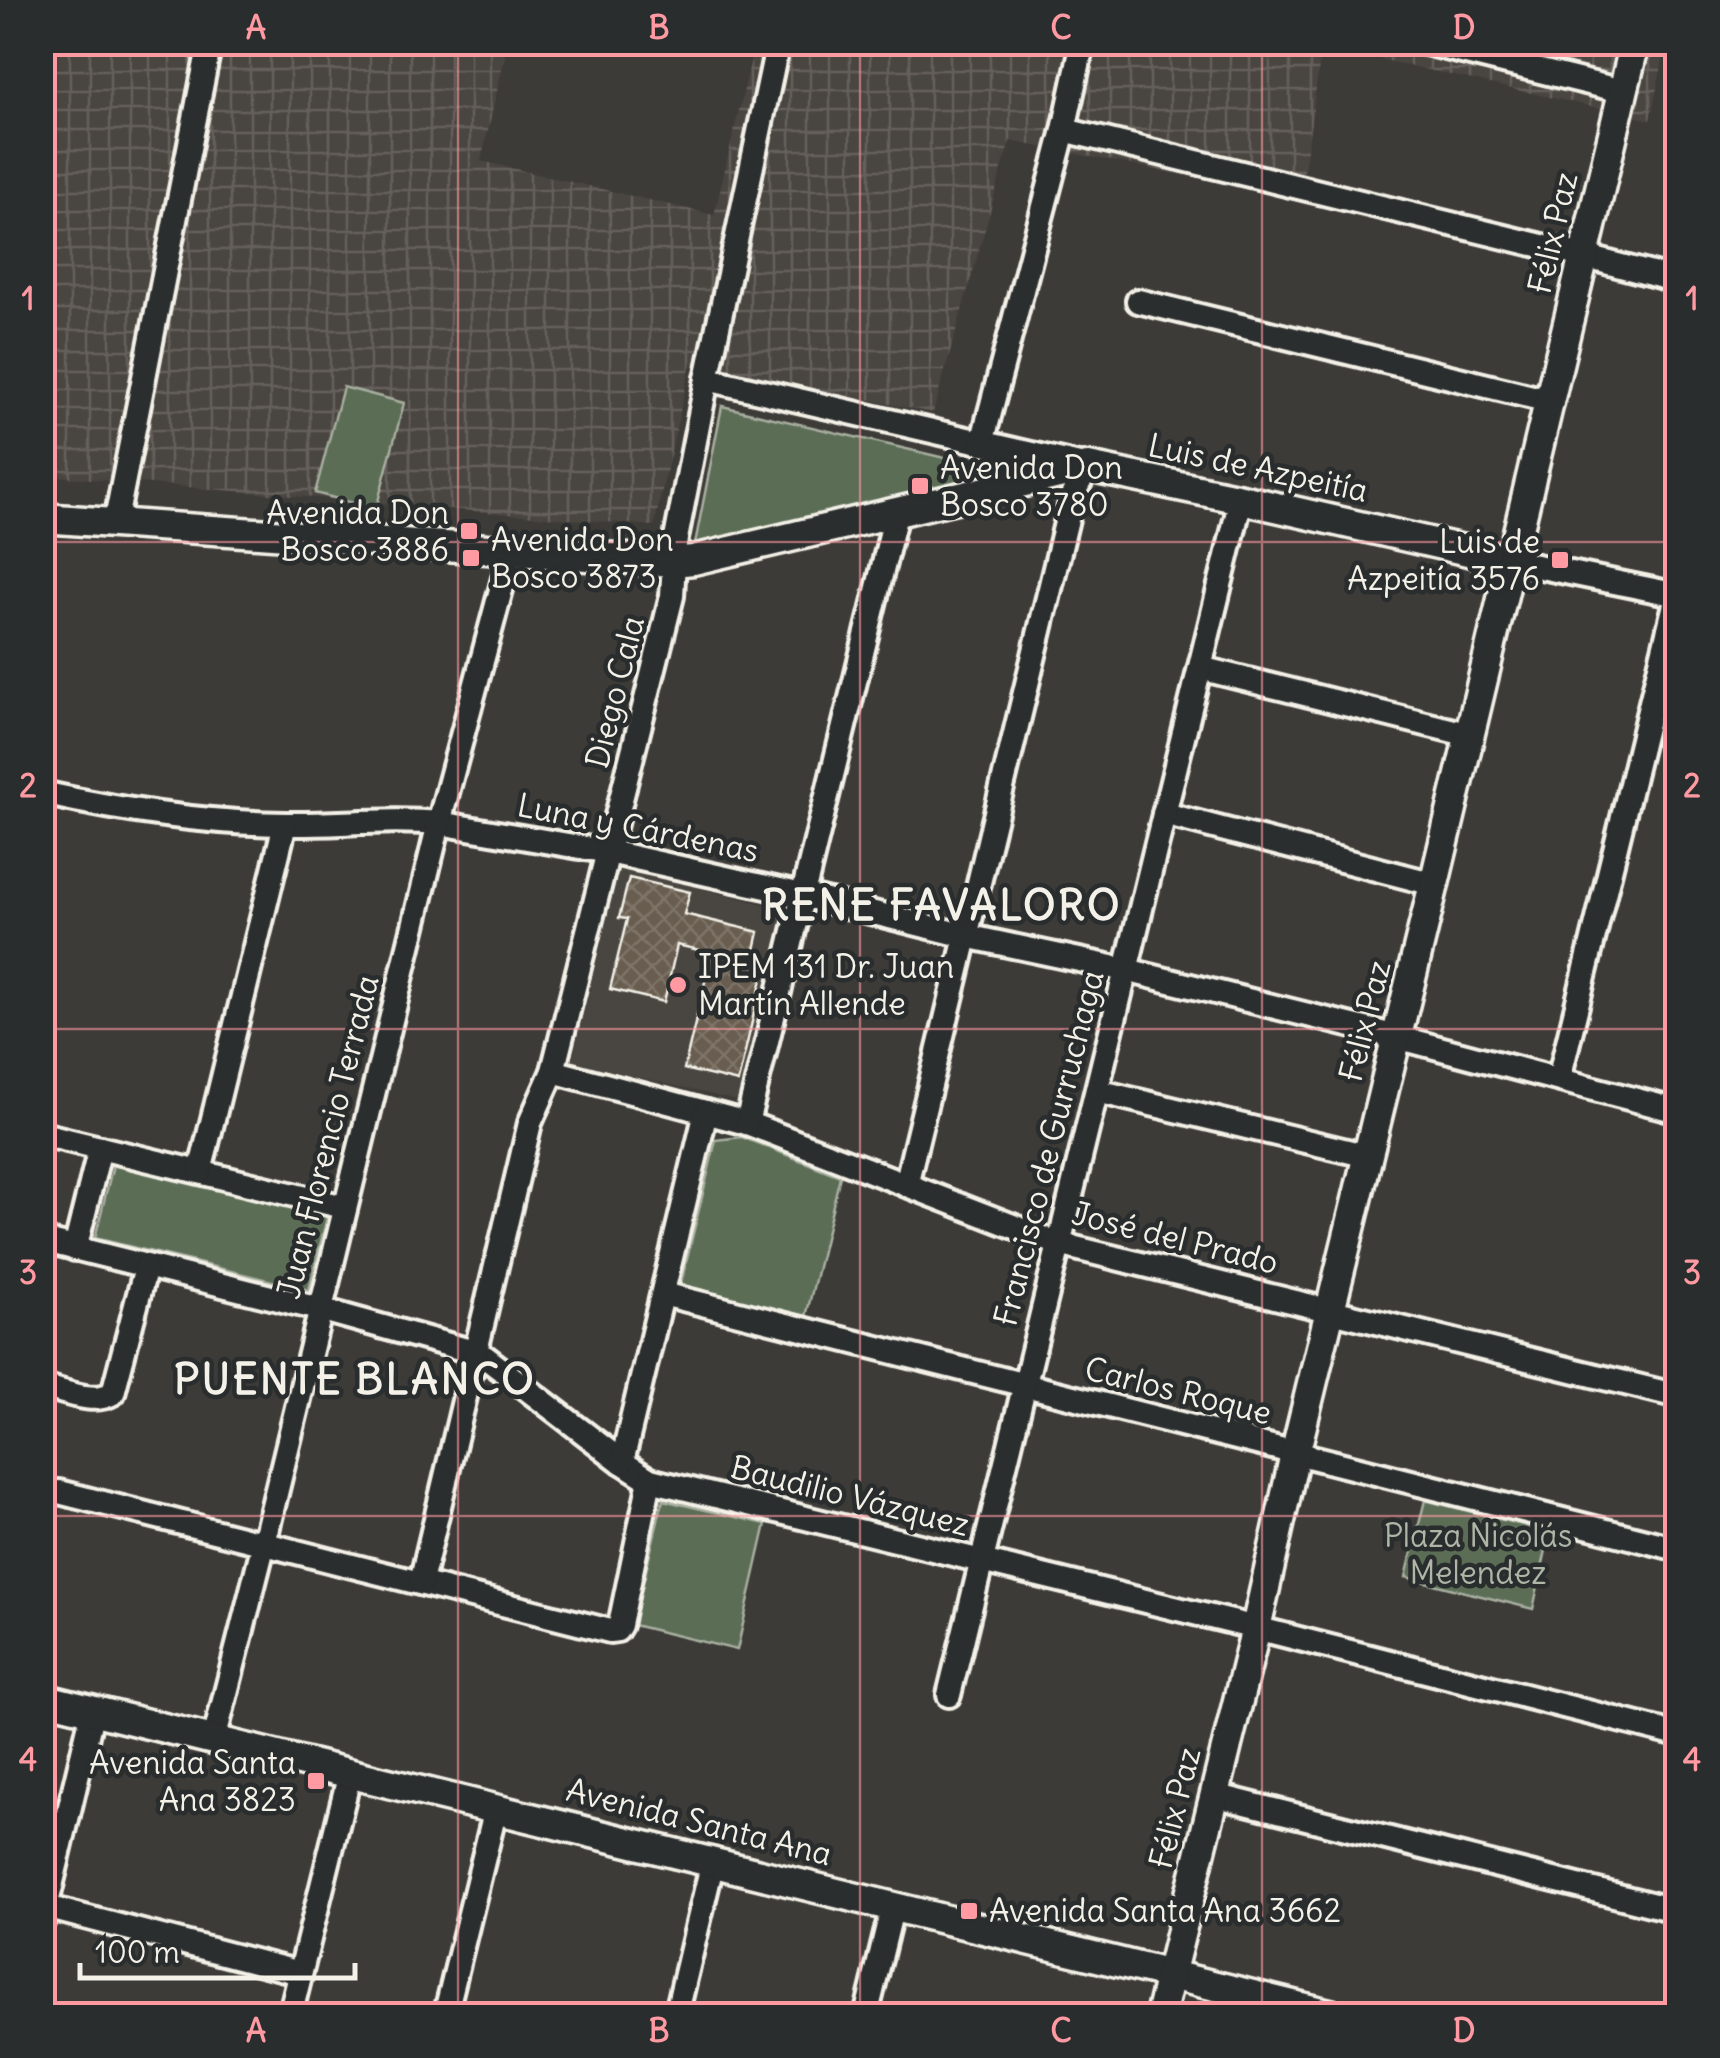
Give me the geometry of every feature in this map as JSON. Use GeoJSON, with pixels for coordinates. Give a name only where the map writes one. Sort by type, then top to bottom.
{"type":"FeatureCollection","features":[{"type":"Feature","properties":{"kind":"main road","name":"Félix Paz"},"geometry":{"type":"LineString","coordinates":[[1160,2016],[1635,42]]}},
{"type":"Feature","properties":{"kind":"main road"},"geometry":{"type":"LineString","coordinates":[[42,518],[674,562],[1088,467]]}},
{"type":"Feature","properties":{"kind":"main road","name":"Luis de Azpeitía"},"geometry":{"type":"LineString","coordinates":[[1088,467],[1512,561]]}},
{"type":"Feature","properties":{"kind":"main road","name":"Avenida Santa Ana"},"geometry":{"type":"LineString","coordinates":[[42,1698],[1338,2016]]}},
{"type":"Feature","properties":{"kind":"street"},"geometry":{"type":"LineString","coordinates":[[115,525],[210,42]]}},
{"type":"Feature","properties":{"kind":"street","name":"Diego Cala"},"geometry":{"type":"LineString","coordinates":[[422,1582],[530,1123],[553,1071],[672,596],[674,562],[707,379],[778,42]]}},
{"type":"Feature","properties":{"kind":"street"},"geometry":{"type":"LineString","coordinates":[[982,442],[1064,130],[1083,42]]}},
{"type":"Feature","properties":{"kind":"street"},"geometry":{"type":"LineString","coordinates":[[1420,42],[1622,92]]}},
{"type":"Feature","properties":{"kind":"street"},"geometry":{"type":"LineString","coordinates":[[1064,130],[1678,282]]}},
{"type":"Feature","properties":{"kind":"street"},"geometry":{"type":"LineString","coordinates":[[1138,301],[1548,401]]}},
{"type":"Feature","properties":{"kind":"street","name":"Luis de Azpeitía"},"geometry":{"type":"LineString","coordinates":[[707,379],[1088,467]]}},
{"type":"Feature","properties":{"kind":"street"},"geometry":{"type":"LineString","coordinates":[[906,1185],[1074,494],[1088,467]]}},
{"type":"Feature","properties":{"kind":"street","name":"Francisco de Gurruchaga"},"geometry":{"type":"LineString","coordinates":[[949,1696],[1241,498]]}},
{"type":"Feature","properties":{"kind":"street"},"geometry":{"type":"LineString","coordinates":[[747,1122],[896,514]]}},
{"type":"Feature","properties":{"kind":"street","name":"Juan Florencio Terrada"},"geometry":{"type":"LineString","coordinates":[[214,1740],[439,823],[511,552]]}},
{"type":"Feature","properties":{"kind":"street","name":"Luis de Azpeitía"},"geometry":{"type":"LineString","coordinates":[[1512,561],[1677,594]]}},
{"type":"Feature","properties":{"kind":"street"},"geometry":{"type":"LineString","coordinates":[[1559,1079],[1677,594]]}},
{"type":"Feature","properties":{"kind":"street"},"geometry":{"type":"LineString","coordinates":[[1200,668],[1470,735]]}},
{"type":"Feature","properties":{"kind":"street","name":"Luna y Cárdenas"},"geometry":{"type":"LineString","coordinates":[[42,793],[159,816],[285,824],[439,823],[609,852],[1126,970],[1678,1111]]}},
{"type":"Feature","properties":{"kind":"street"},"geometry":{"type":"LineString","coordinates":[[1164,814],[1434,884]]}},
{"type":"Feature","properties":{"kind":"street"},"geometry":{"type":"LineString","coordinates":[[200,1172],[285,824]]}},
{"type":"Feature","properties":{"kind":"street","name":"José del Prado"},"geometry":{"type":"LineString","coordinates":[[553,1071],[747,1122],[1059,1244],[1678,1396]]}},
{"type":"Feature","properties":{"kind":"street"},"geometry":{"type":"LineString","coordinates":[[1097,1091],[1368,1156]]}},
{"type":"Feature","properties":{"kind":"street"},"geometry":{"type":"LineString","coordinates":[[622,1462],[706,1112]]}},
{"type":"Feature","properties":{"kind":"street"},"geometry":{"type":"LineString","coordinates":[[42,1134],[344,1206]]}},
{"type":"Feature","properties":{"kind":"street"},"geometry":{"type":"LineString","coordinates":[[75,1248],[100,1148]]}},
{"type":"Feature","properties":{"kind":"street","name":"Baudilio Vázquez"},"geometry":{"type":"LineString","coordinates":[[42,1240],[474,1352],[650,1480],[1678,1735]]}},
{"type":"Feature","properties":{"kind":"street"},"geometry":{"type":"LineString","coordinates":[[42,1386],[103,1399],[113,1392],[146,1267]]}},
{"type":"Feature","properties":{"kind":"street","name":"Carlos Roque"},"geometry":{"type":"LineString","coordinates":[[663,1294],[1678,1549]]}},
{"type":"Feature","properties":{"kind":"street"},"geometry":{"type":"LineString","coordinates":[[59,1492],[610,1631],[620,1625],[650,1480]]}},
{"type":"Feature","properties":{"kind":"street"},"geometry":{"type":"LineString","coordinates":[[93,1710],[44,1914],[300,1972]]}},
{"type":"Feature","properties":{"kind":"street"},"geometry":{"type":"LineString","coordinates":[[290,2016],[350,1773]]}},
{"type":"Feature","properties":{"kind":"street"},"geometry":{"type":"LineString","coordinates":[[1214,1794],[1678,1911]]}},
{"type":"Feature","properties":{"kind":"street"},"geometry":{"type":"LineString","coordinates":[[445,2016],[496,1808]]}},
{"type":"Feature","properties":{"kind":"street"},"geometry":{"type":"LineString","coordinates":[[676,2016],[714,1861]]}},
{"type":"Feature","properties":{"kind":"street"},"geometry":{"type":"LineString","coordinates":[[866,2016],[894,1905]]}},
{"type":"Feature","properties":{"kind":"shaded area"},"geometry":{"type":"Polygon","coordinates":[[[42,43],[508,43],[481,161],[714,215],[755,43],[1667,43],[1650,120],[1322,46],[1300,198],[1010,141],[933,413],[691,363],[654,526],[43,475],[42,43]]]}},
{"type":"Feature","properties":{"kind":"shaded area","name":"IPEM 131 Dr. Juan Martín Allende"},"geometry":{"type":"Polygon","coordinates":[[[619,869],[784,909],[737,1101],[572,1061],[619,869]]]}},
{"type":"Feature","properties":{"kind":"green space"},"geometry":{"type":"Polygon","coordinates":[[[343,387],[404,403],[376,509],[315,493],[343,387]]]}},
{"type":"Feature","properties":{"kind":"green space"},"geometry":{"type":"Polygon","coordinates":[[[722,406],[1022,476],[694,549],[722,406]]]}},
{"type":"Feature","properties":{"kind":"green space"},"geometry":{"type":"Polygon","coordinates":[[[742,1137],[840,1176],[804,1325],[688,1295],[681,1283],[716,1140],[742,1137]]]}},
{"type":"Feature","properties":{"kind":"green space"},"geometry":{"type":"Polygon","coordinates":[[[114,1161],[328,1213],[309,1290],[95,1238],[114,1161]]]}},
{"type":"Feature","properties":{"kind":"green space"},"geometry":{"type":"Polygon","coordinates":[[[663,1500],[766,1524],[737,1650],[633,1625],[663,1500]]]}},
{"type":"Feature","properties":{"kind":"green space","name":"Plaza Nicolás Melendez"},"geometry":{"type":"Polygon","coordinates":[[[1425,1500],[1550,1532],[1533,1609],[1406,1577],[1425,1500]]]}},
{"type":"Feature","properties":{"kind":"building"},"geometry":{"type":"Polygon","coordinates":[[[629,878],[690,892],[684,914],[759,932],[752,963],[765,966],[738,1082],[684,1069],[712,953],[677,945],[664,1002],[610,989],[627,919],[619,918],[629,878]]]}},
{"type":"Feature","properties":{"kind":"place","name":"Avenida Don Bosco 3780"},"geometry":{"type":"Point","coordinates":[920,486]}},
{"type":"Feature","properties":{"kind":"place","name":"Avenida Don Bosco 3886"},"geometry":{"type":"Point","coordinates":[469,531]}},
{"type":"Feature","properties":{"kind":"place","name":"Avenida Don Bosco 3873"},"geometry":{"type":"Point","coordinates":[471,558]}},
{"type":"Feature","properties":{"kind":"place","name":"Luis de Azpeitía 3576"},"geometry":{"type":"Point","coordinates":[1560,560]}},
{"type":"Feature","properties":{"kind":"place","name":"IPEM 131 Dr. Juan Martín Allende"},"geometry":{"type":"Point","coordinates":[678,985]}},
{"type":"Feature","properties":{"kind":"place","name":"Avenida Santa Ana 3823"},"geometry":{"type":"Point","coordinates":[316,1781]}},
{"type":"Feature","properties":{"kind":"place","name":"Avenida Santa Ana 3662"},"geometry":{"type":"Point","coordinates":[969,1911]}},
{"type":"Feature","properties":{"kind":"district","name":"RENE FAVALORO"},"geometry":{"type":"Point","coordinates":[942,905]}},
{"type":"Feature","properties":{"kind":"district","name":"PUENTE BLANCO"},"geometry":{"type":"Point","coordinates":[355,1379]}}]}
